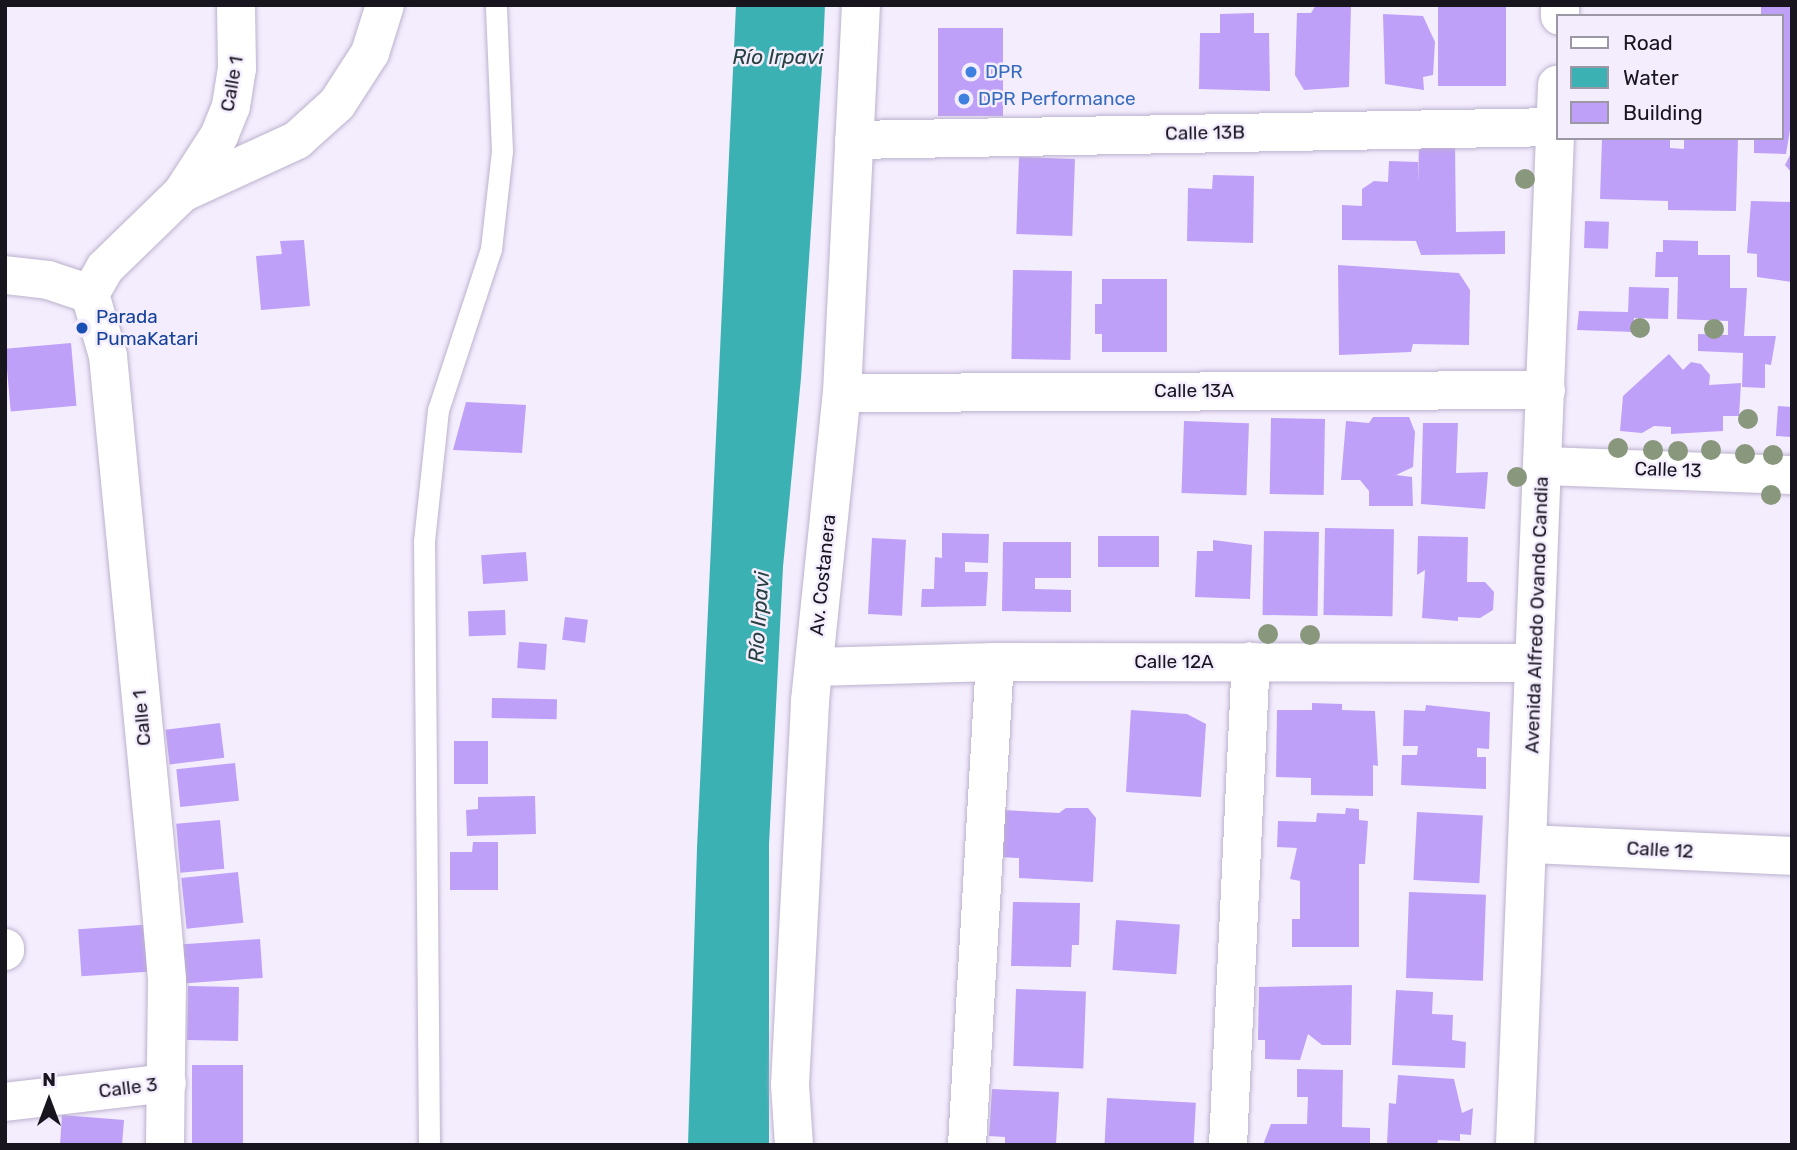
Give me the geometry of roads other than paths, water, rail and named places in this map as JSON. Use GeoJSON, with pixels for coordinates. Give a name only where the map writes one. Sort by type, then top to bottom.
{"type":"FeatureCollection","features":[{"type":"Feature","properties":{"kind":"street","name":"Calle 1"},"geometry":{"type":"LineString","coordinates":[[182,193],[219,136],[231,106],[237,69],[236,5]]}},
{"type":"Feature","properties":{"kind":"street"},"geometry":{"type":"LineString","coordinates":[[5,275],[48,280],[90,295],[105,268],[182,193],[297,140],[337,104],[370,53],[385,5]]}},
{"type":"Feature","properties":{"kind":"street","name":"Av. Costanera"},"geometry":{"type":"LineString","coordinates":[[794,1145],[790,1086],[814,667],[842,393],[861,5]]}},
{"type":"Feature","properties":{"kind":"street","name":"Calle 13B"},"geometry":{"type":"LineString","coordinates":[[854,140],[1556,127]]}},
{"type":"Feature","properties":{"kind":"street","name":"Avenida Alfredo Ovando Candia"},"geometry":{"type":"LineString","coordinates":[[1515,1145],[1556,127]]}},
{"type":"Feature","properties":{"kind":"street","name":"Calle 1"},"geometry":{"type":"LineString","coordinates":[[90,295],[109,370],[166,967],[165,1145]]}},
{"type":"Feature","properties":{"kind":"street","name":"Calle 13A"},"geometry":{"type":"LineString","coordinates":[[842,393],[1546,390]]}},
{"type":"Feature","properties":{"kind":"street","name":"Calle 13"},"geometry":{"type":"LineString","coordinates":[[1543,466],[1792,475]]}},
{"type":"Feature","properties":{"kind":"street"},"geometry":{"type":"LineString","coordinates":[[967,1145],[995,662]]}},
{"type":"Feature","properties":{"kind":"street","name":"Calle 12A"},"geometry":{"type":"LineString","coordinates":[[814,667],[995,662],[1535,663]]}},
{"type":"Feature","properties":{"kind":"street"},"geometry":{"type":"LineString","coordinates":[[1228,1145],[1251,662]]}},
{"type":"Feature","properties":{"kind":"street","name":"Calle 12"},"geometry":{"type":"LineString","coordinates":[[1529,844],[1792,856]]}},
{"type":"Feature","properties":{"kind":"street","name":"Calle 3"},"geometry":{"type":"LineString","coordinates":[[5,1102],[167,1083]]}},
{"type":"Feature","properties":{"kind":"lane"},"geometry":{"type":"LineString","coordinates":[[429,1145],[424,541],[438,410],[491,249],[502,151],[496,5]]}},
{"type":"Feature","properties":{"kind":"water","name":"Río Irpavi"},"geometry":{"type":"Polygon","coordinates":[[[736,5],[825,5],[801,378],[783,567],[769,845],[769,1145],[688,1145],[697,848],[736,5]]]}},
{"type":"Feature","properties":{"kind":"place","name":"DPR"},"geometry":{"type":"Point","coordinates":[971,72]}},
{"type":"Feature","properties":{"kind":"place","name":"DPR Performance"},"geometry":{"type":"Point","coordinates":[964,99]}},
{"type":"Feature","properties":{"kind":"place","name":"Parada PumaKatari"},"geometry":{"type":"Point","coordinates":[82,328]}}]}
